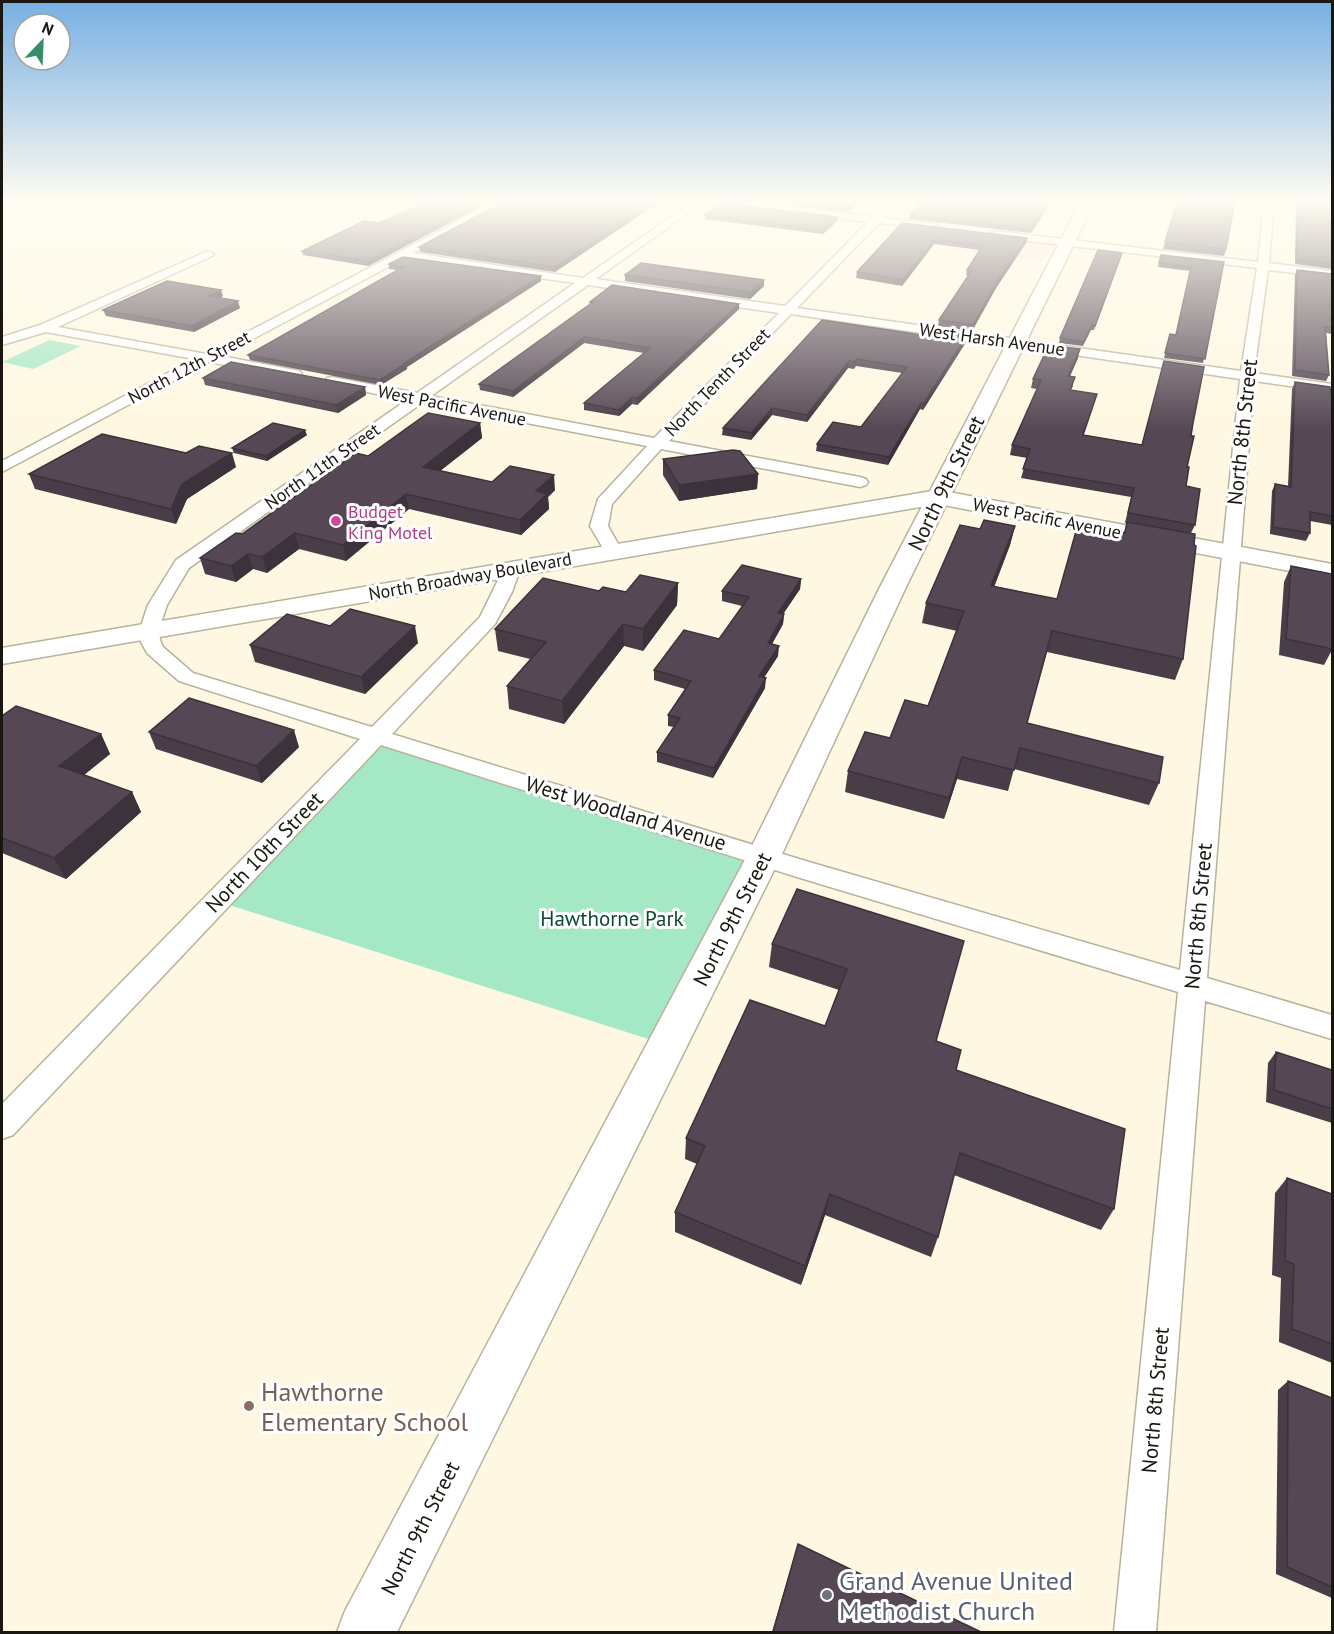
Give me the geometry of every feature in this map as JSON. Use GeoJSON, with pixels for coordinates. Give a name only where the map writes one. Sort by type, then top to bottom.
{"type":"FeatureCollection","features":[{"type":"Feature","properties":{"kind":"main road","name":"North 9th Street"},"geometry":{"type":"LineString","coordinates":[[366,1632],[764,856],[938,497],[1049,277]]}},
{"type":"Feature","properties":{"kind":"main road","name":"North Broadway Boulevard"},"geometry":{"type":"LineString","coordinates":[[2,656],[938,497]]}},
{"type":"Feature","properties":{"kind":"main road","name":"West Pacific Avenue"},"geometry":{"type":"LineString","coordinates":[[938,497],[1332,572]]}},
{"type":"Feature","properties":{"kind":"street"},"geometry":{"type":"LineString","coordinates":[[2,341],[45,328],[157,277]]}},
{"type":"Feature","properties":{"kind":"street","name":"North 12th Street"},"geometry":{"type":"LineString","coordinates":[[2,467],[359,277]]}},
{"type":"Feature","properties":{"kind":"street","name":"West Harsh Avenue"},"geometry":{"type":"LineString","coordinates":[[567,277],[1332,388]]}},
{"type":"Feature","properties":{"kind":"street","name":"North 11th Street"},"geometry":{"type":"LineString","coordinates":[[149,630],[154,609],[182,564],[591,277]]}},
{"type":"Feature","properties":{"kind":"street","name":"North Tenth Street"},"geometry":{"type":"LineString","coordinates":[[614,551],[599,526],[604,503],[657,444],[819,277]]}},
{"type":"Feature","properties":{"kind":"street","name":"North 8th Street"},"geometry":{"type":"LineString","coordinates":[[1135,1632],[1247,376],[1261,277]]}},
{"type":"Feature","properties":{"kind":"street","name":"West Pacific Avenue"},"geometry":{"type":"LineString","coordinates":[[45,328],[860,482]]}},
{"type":"Feature","properties":{"kind":"street","name":"North 10th Street"},"geometry":{"type":"LineString","coordinates":[[2,1125],[488,620],[503,592],[511,570]]}},
{"type":"Feature","properties":{"kind":"street","name":"West Woodland Avenue"},"geometry":{"type":"LineString","coordinates":[[149,630],[153,648],[186,677],[764,856],[1332,1027]]}},
{"type":"Feature","properties":{"kind":"green space"},"geometry":{"type":"Polygon","coordinates":[[[49,340],[81,346],[33,369],[2,362],[49,340]]]}},
{"type":"Feature","properties":{"kind":"green space","name":"Hawthorne Park"},"geometry":{"type":"Polygon","coordinates":[[[376,735],[764,856],[667,1045],[217,901],[376,735]]]}},
{"type":"Feature","properties":{"kind":"building"},"geometry":{"type":"Polygon","coordinates":[[[385,277],[539,277],[380,380],[248,355],[385,277]]]}},
{"type":"Feature","properties":{"kind":"building"},"geometry":{"type":"Polygon","coordinates":[[[642,277],[744,277],[764,280],[751,292],[642,277]]]}},
{"type":"Feature","properties":{"kind":"building"},"geometry":{"type":"Polygon","coordinates":[[[887,277],[905,277],[903,280],[887,277]]]}},
{"type":"Feature","properties":{"kind":"building"},"geometry":{"type":"Polygon","coordinates":[[[967,277],[1000,277],[973,325],[939,320],[967,277]]]}},
{"type":"Feature","properties":{"kind":"building"},"geometry":{"type":"Polygon","coordinates":[[[1086,277],[1113,277],[1095,326],[1092,325],[1084,342],[1060,338],[1086,277]]]}},
{"type":"Feature","properties":{"kind":"building"},"geometry":{"type":"Polygon","coordinates":[[[1189,277],[1221,277],[1205,359],[1165,353],[1170,334],[1176,335],[1189,277]]]}},
{"type":"Feature","properties":{"kind":"building"},"geometry":{"type":"Polygon","coordinates":[[[1297,277],[1332,277],[1332,328],[1325,327],[1329,375],[1295,370],[1297,277]]]}},
{"type":"Feature","properties":{"kind":"building"},"geometry":{"type":"Polygon","coordinates":[[[167,281],[221,290],[208,296],[238,301],[192,326],[103,310],[167,281]]]}},
{"type":"Feature","properties":{"kind":"building"},"geometry":{"type":"Polygon","coordinates":[[[612,285],[739,304],[637,398],[632,397],[619,410],[584,403],[650,348],[584,337],[513,391],[479,384],[593,302],[590,302],[612,285]]]}},
{"type":"Feature","properties":{"kind":"building"},"geometry":{"type":"Polygon","coordinates":[[[822,320],[928,336],[932,330],[967,335],[924,403],[921,403],[889,457],[817,444],[833,422],[861,427],[907,367],[857,359],[855,362],[849,361],[807,415],[772,408],[752,433],[723,428],[822,320]]]}},
{"type":"Feature","properties":{"kind":"building"},"geometry":{"type":"Polygon","coordinates":[[[1056,346],[1080,349],[1068,376],[1075,377],[1070,390],[1097,394],[1083,435],[1142,445],[1164,361],[1204,367],[1187,467],[1189,467],[1186,486],[1200,489],[1195,525],[1128,513],[1134,488],[1023,469],[1030,449],[1012,445],[1041,380],[1033,379],[1047,349],[1054,350],[1056,346]]]}},
{"type":"Feature","properties":{"kind":"building"},"geometry":{"type":"Polygon","coordinates":[[[231,362],[365,387],[336,405],[203,378],[231,362]]]}},
{"type":"Feature","properties":{"kind":"building"},"geometry":{"type":"Polygon","coordinates":[[[1295,382],[1330,387],[1332,396],[1332,516],[1310,512],[1310,533],[1273,527],[1275,484],[1291,487],[1295,382]]]}},
{"type":"Feature","properties":{"kind":"building"},"geometry":{"type":"Polygon","coordinates":[[[428,413],[480,423],[423,467],[492,482],[510,466],[554,475],[536,491],[547,494],[520,520],[406,494],[343,545],[295,533],[262,557],[248,554],[231,566],[200,558],[236,533],[242,534],[356,453],[368,456],[428,413]]]}},
{"type":"Feature","properties":{"kind":"building"},"geometry":{"type":"Polygon","coordinates":[[[273,423],[305,430],[266,456],[232,448],[273,423]]]}},
{"type":"Feature","properties":{"kind":"building"},"geometry":{"type":"Polygon","coordinates":[[[102,434],[186,453],[199,446],[232,453],[182,484],[171,509],[29,474],[102,434]]]}},
{"type":"Feature","properties":{"kind":"building"},"geometry":{"type":"Polygon","coordinates":[[[740,451],[758,474],[679,485],[663,459],[740,451]]]}},
{"type":"Feature","properties":{"kind":"building"},"geometry":{"type":"Polygon","coordinates":[[[984,520],[1015,526],[991,586],[1057,599],[1078,524],[1125,533],[1127,522],[1195,534],[1194,545],[1196,546],[1183,659],[1052,631],[1027,723],[1163,757],[1159,783],[1020,748],[1014,770],[962,757],[949,798],[848,771],[865,732],[890,738],[905,700],[928,706],[964,611],[926,603],[960,525],[980,529],[984,520]]]}},
{"type":"Feature","properties":{"kind":"building"},"geometry":{"type":"Polygon","coordinates":[[[742,565],[801,579],[778,613],[784,614],[768,643],[779,646],[759,676],[766,678],[714,768],[657,752],[680,718],[668,715],[691,681],[654,670],[684,630],[719,639],[749,597],[722,591],[742,565]]]}},
{"type":"Feature","properties":{"kind":"building"},"geometry":{"type":"Polygon","coordinates":[[[1291,566],[1332,574],[1332,649],[1286,639],[1291,566]]]}},
{"type":"Feature","properties":{"kind":"building"},"geometry":{"type":"Polygon","coordinates":[[[640,575],[678,583],[643,629],[623,624],[562,701],[507,686],[546,642],[495,629],[543,578],[599,591],[603,587],[626,592],[640,575]]]}},
{"type":"Feature","properties":{"kind":"building"},"geometry":{"type":"Polygon","coordinates":[[[350,609],[415,626],[361,677],[250,645],[287,614],[330,626],[350,609]]]}},
{"type":"Feature","properties":{"kind":"building"},"geometry":{"type":"Polygon","coordinates":[[[189,698],[294,730],[256,766],[149,732],[189,698]]]}},
{"type":"Feature","properties":{"kind":"building"},"geometry":{"type":"Polygon","coordinates":[[[16,706],[101,734],[59,766],[132,792],[54,858],[2,838],[2,716],[16,706]]]}},
{"type":"Feature","properties":{"kind":"building"},"geometry":{"type":"Polygon","coordinates":[[[797,889],[964,941],[936,1041],[961,1050],[956,1070],[1125,1129],[1114,1209],[960,1153],[938,1237],[830,1194],[805,1266],[675,1212],[705,1146],[686,1138],[750,1000],[825,1026],[847,969],[772,944],[797,889]]]}},
{"type":"Feature","properties":{"kind":"building"},"geometry":{"type":"Polygon","coordinates":[[[1276,1052],[1332,1070],[1332,1109],[1274,1090],[1276,1052]]]}},
{"type":"Feature","properties":{"kind":"building"},"geometry":{"type":"Polygon","coordinates":[[[1287,1178],[1332,1194],[1332,1344],[1292,1329],[1294,1264],[1285,1261],[1287,1178]]]}},
{"type":"Feature","properties":{"kind":"building"},"geometry":{"type":"Polygon","coordinates":[[[1288,1381],[1332,1398],[1332,1587],[1287,1567],[1288,1381]]]}},
{"type":"Feature","properties":{"kind":"building","name":"Grand Avenue United Methodist Church"},"geometry":{"type":"Polygon","coordinates":[[[798,1544],[981,1632],[773,1632],[798,1544]]]}},
{"type":"Feature","properties":{"kind":"place","name":"Budget King Motel"},"geometry":{"type":"Point","coordinates":[336,521]}},
{"type":"Feature","properties":{"kind":"place","name":"Hawthorne Elementary School"},"geometry":{"type":"Point","coordinates":[249,1406]}},
{"type":"Feature","properties":{"kind":"place","name":"Grand Avenue United Methodist Church"},"geometry":{"type":"Point","coordinates":[827,1595]}}]}
